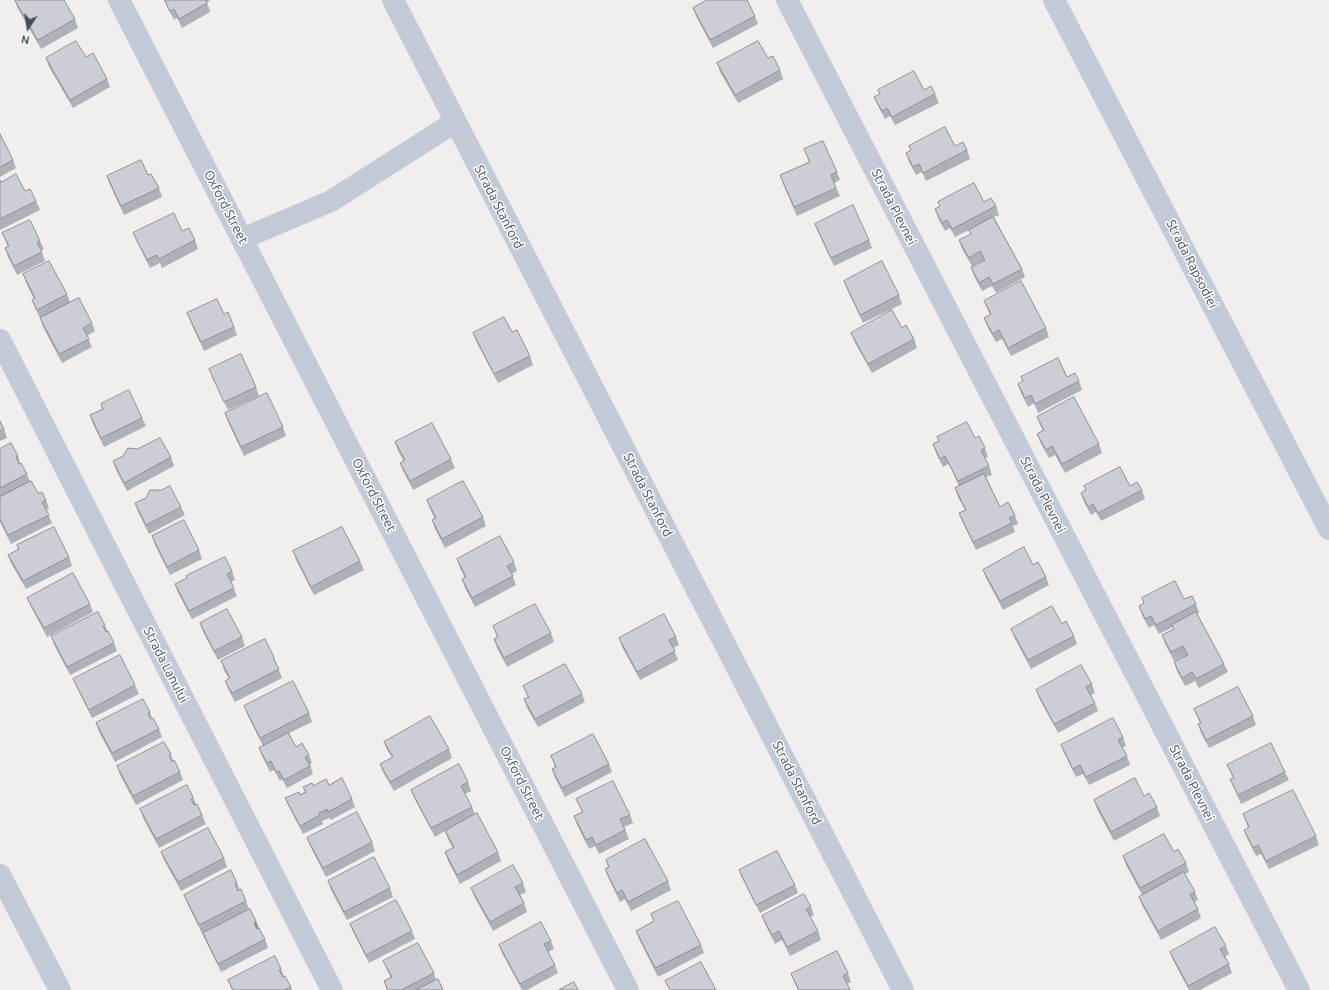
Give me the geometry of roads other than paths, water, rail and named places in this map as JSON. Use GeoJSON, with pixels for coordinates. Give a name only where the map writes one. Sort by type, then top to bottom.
{"type":"FeatureCollection","features":[{"type":"Feature","properties":{"kind":"street","name":"Oxford Street"},"geometry":{"type":"LineString","coordinates":[[119,0],[628,990]]}},
{"type":"Feature","properties":{"kind":"street","name":"Strada Stanford"},"geometry":{"type":"LineString","coordinates":[[393,0],[903,990]]}},
{"type":"Feature","properties":{"kind":"street","name":"Strada Plevnei"},"geometry":{"type":"LineString","coordinates":[[786,0],[1299,990]]}},
{"type":"Feature","properties":{"kind":"street","name":"Strada Rapsodiei"},"geometry":{"type":"LineString","coordinates":[[1054,0],[1329,529]]}},
{"type":"Feature","properties":{"kind":"street"},"geometry":{"type":"LineString","coordinates":[[242,239],[331,201],[455,122]]}},
{"type":"Feature","properties":{"kind":"street","name":"Strada Lanului"},"geometry":{"type":"LineString","coordinates":[[0,340],[332,990]]}},
{"type":"Feature","properties":{"kind":"street"},"geometry":{"type":"LineString","coordinates":[[0,875],[60,990]]}}]}
